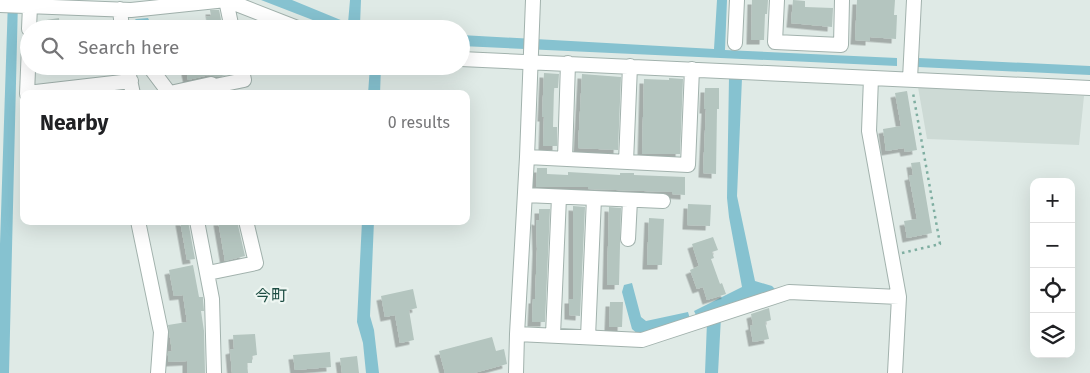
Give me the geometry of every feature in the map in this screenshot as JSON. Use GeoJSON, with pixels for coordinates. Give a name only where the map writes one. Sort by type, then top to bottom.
{"type":"FeatureCollection","features":[{"type":"Feature","properties":{"kind":"street"},"geometry":{"type":"LineString","coordinates":[[226,0],[230,20]]}},
{"type":"Feature","properties":{"kind":"street"},"geometry":{"type":"LineString","coordinates":[[3,5],[131,10],[176,2],[226,0],[277,20]]}},
{"type":"Feature","properties":{"kind":"street"},"geometry":{"type":"LineString","coordinates":[[516,373],[528,157],[533,0]]}},
{"type":"Feature","properties":{"kind":"street"},"geometry":{"type":"LineString","coordinates":[[734,43],[737,0]]}},
{"type":"Feature","properties":{"kind":"street"},"geometry":{"type":"LineString","coordinates":[[777,0],[775,42],[841,45],[842,0]]}},
{"type":"Feature","properties":{"kind":"street"},"geometry":{"type":"LineString","coordinates":[[910,79],[914,0]]}},
{"type":"Feature","properties":{"kind":"street"},"geometry":{"type":"LineString","coordinates":[[26,6],[28,20]]}},
{"type":"Feature","properties":{"kind":"street"},"geometry":{"type":"LineString","coordinates":[[120,9],[121,20]]}},
{"type":"Feature","properties":{"kind":"street"},"geometry":{"type":"LineString","coordinates":[[470,58],[531,50],[568,63],[1090,88]]}},
{"type":"Feature","properties":{"kind":"street"},"geometry":{"type":"LineString","coordinates":[[565,158],[568,63]]}},
{"type":"Feature","properties":{"kind":"street"},"geometry":{"type":"LineString","coordinates":[[626,162],[630,66]]}},
{"type":"Feature","properties":{"kind":"street"},"geometry":{"type":"LineString","coordinates":[[528,157],[688,165],[692,69]]}},
{"type":"Feature","properties":{"kind":"street"},"geometry":{"type":"LineString","coordinates":[[27,90],[28,75]]}},
{"type":"Feature","properties":{"kind":"street"},"geometry":{"type":"LineString","coordinates":[[90,90],[132,88],[130,75]]}},
{"type":"Feature","properties":{"kind":"street"},"geometry":{"type":"LineString","coordinates":[[156,75],[168,90]]}},
{"type":"Feature","properties":{"kind":"street"},"geometry":{"type":"LineString","coordinates":[[184,90],[211,84],[216,90],[244,80],[243,75]]}},
{"type":"Feature","properties":{"kind":"street"},"geometry":{"type":"LineString","coordinates":[[871,78],[869,132],[899,298],[895,373]]}},
{"type":"Feature","properties":{"kind":"street"},"geometry":{"type":"LineString","coordinates":[[525,195],[662,201]]}},
{"type":"Feature","properties":{"kind":"street"},"geometry":{"type":"LineString","coordinates":[[552,335],[560,197]]}},
{"type":"Feature","properties":{"kind":"street"},"geometry":{"type":"LineString","coordinates":[[588,337],[594,198]]}},
{"type":"Feature","properties":{"kind":"street"},"geometry":{"type":"LineString","coordinates":[[628,240],[630,200]]}},
{"type":"Feature","properties":{"kind":"street"},"geometry":{"type":"LineString","coordinates":[[139,225],[162,332],[158,373]]}},
{"type":"Feature","properties":{"kind":"street"},"geometry":{"type":"LineString","coordinates":[[198,225],[212,299],[214,373]]}},
{"type":"Feature","properties":{"kind":"street"},"geometry":{"type":"LineString","coordinates":[[208,273],[256,263],[247,225]]}},
{"type":"Feature","properties":{"kind":"street"},"geometry":{"type":"LineString","coordinates":[[517,334],[642,340],[789,292],[899,298]]}},
{"type":"Feature","properties":{"kind":"path"},"geometry":{"type":"LineString","coordinates":[[891,255],[940,244],[910,79]]}},
{"type":"Feature","properties":{"kind":"shaded area"},"geometry":{"type":"Polygon","coordinates":[[[918,87],[1084,96],[1079,145],[927,139],[918,87]]]}},
{"type":"Feature","properties":{"kind":"water"},"geometry":{"type":"Polygon","coordinates":[[[8,0],[18,0],[9,373],[0,373],[0,244],[8,0]]]}},
{"type":"Feature","properties":{"kind":"water"},"geometry":{"type":"Polygon","coordinates":[[[261,0],[292,0],[341,20],[313,20],[261,0]]]}},
{"type":"Feature","properties":{"kind":"water"},"geometry":{"type":"Polygon","coordinates":[[[350,0],[361,0],[360,20],[348,20],[350,0]]]}},
{"type":"Feature","properties":{"kind":"water"},"geometry":{"type":"Polygon","coordinates":[[[717,0],[727,0],[725,50],[897,58],[897,66],[470,46],[470,35],[714,49],[717,0]]]}},
{"type":"Feature","properties":{"kind":"water"},"geometry":{"type":"Polygon","coordinates":[[[148,18],[149,20],[135,20],[148,18]]]}},
{"type":"Feature","properties":{"kind":"water"},"geometry":{"type":"Polygon","coordinates":[[[918,58],[1090,66],[1090,75],[918,67],[918,58]]]}},
{"type":"Feature","properties":{"kind":"water"},"geometry":{"type":"Polygon","coordinates":[[[369,75],[381,75],[380,90],[368,90],[369,75]]]}},
{"type":"Feature","properties":{"kind":"water"},"geometry":{"type":"Polygon","coordinates":[[[729,77],[742,78],[737,196],[755,281],[772,286],[777,291],[721,317],[718,373],[705,373],[707,322],[697,317],[694,311],[742,287],[727,198],[729,77]]]}},
{"type":"Feature","properties":{"kind":"water"},"geometry":{"type":"Polygon","coordinates":[[[362,225],[374,225],[370,316],[374,330],[379,373],[366,373],[363,343],[357,322],[362,225]]]}},
{"type":"Feature","properties":{"kind":"water"},"geometry":{"type":"Polygon","coordinates":[[[632,283],[641,317],[646,321],[688,312],[690,319],[639,335],[632,329],[622,292],[624,285],[632,283]]]}},
{"type":"Feature","properties":{"kind":"building"},"geometry":{"type":"Polygon","coordinates":[[[752,0],[768,0],[767,14],[765,14],[764,40],[751,40],[752,0]]]}},
{"type":"Feature","properties":{"kind":"building"},"geometry":{"type":"Polygon","coordinates":[[[793,0],[805,1],[805,7],[833,8],[832,27],[791,23],[793,0]]]}},
{"type":"Feature","properties":{"kind":"building"},"geometry":{"type":"Polygon","coordinates":[[[857,0],[895,0],[894,15],[897,15],[896,39],[870,37],[870,41],[855,40],[857,0]]]}},
{"type":"Feature","properties":{"kind":"building"},"geometry":{"type":"Polygon","coordinates":[[[210,10],[219,10],[221,20],[206,20],[206,17],[211,16],[210,10]]]}},
{"type":"Feature","properties":{"kind":"building"},"geometry":{"type":"Polygon","coordinates":[[[544,73],[559,74],[558,88],[554,88],[553,127],[557,127],[557,146],[543,146],[544,73]]]}},
{"type":"Feature","properties":{"kind":"building"},"geometry":{"type":"Polygon","coordinates":[[[582,74],[621,77],[618,150],[578,148],[582,74]]]}},
{"type":"Feature","properties":{"kind":"building"},"geometry":{"type":"Polygon","coordinates":[[[187,75],[209,75],[188,80],[187,75]]]}},
{"type":"Feature","properties":{"kind":"building"},"geometry":{"type":"Polygon","coordinates":[[[209,75],[227,75],[216,77],[209,75]]]}},
{"type":"Feature","properties":{"kind":"building"},"geometry":{"type":"Polygon","coordinates":[[[669,78],[683,79],[680,154],[642,154],[644,79],[669,80],[669,78]]]}},
{"type":"Feature","properties":{"kind":"building"},"geometry":{"type":"Polygon","coordinates":[[[705,88],[719,88],[716,174],[703,173],[705,88]]]}},
{"type":"Feature","properties":{"kind":"building"},"geometry":{"type":"Polygon","coordinates":[[[907,91],[917,150],[905,152],[904,148],[886,151],[883,129],[901,126],[895,93],[907,91]]]}},
{"type":"Feature","properties":{"kind":"building"},"geometry":{"type":"Polygon","coordinates":[[[920,162],[932,233],[907,238],[904,221],[917,219],[909,176],[913,175],[911,163],[920,162]]]}},
{"type":"Feature","properties":{"kind":"building"},"geometry":{"type":"Polygon","coordinates":[[[537,168],[547,168],[547,174],[568,175],[568,172],[620,175],[620,173],[634,173],[634,175],[685,177],[685,195],[672,194],[672,192],[588,189],[588,187],[536,187],[537,168]]]}},
{"type":"Feature","properties":{"kind":"building"},"geometry":{"type":"Polygon","coordinates":[[[688,204],[711,205],[710,226],[687,225],[688,204]]]}},
{"type":"Feature","properties":{"kind":"building"},"geometry":{"type":"Polygon","coordinates":[[[573,206],[585,207],[580,316],[569,315],[569,299],[573,299],[573,206]]]}},
{"type":"Feature","properties":{"kind":"building"},"geometry":{"type":"Polygon","coordinates":[[[609,207],[621,208],[619,285],[607,285],[609,207]]]}},
{"type":"Feature","properties":{"kind":"building"},"geometry":{"type":"Polygon","coordinates":[[[539,209],[550,209],[545,322],[532,322],[537,249],[536,220],[539,221],[539,209]]]}},
{"type":"Feature","properties":{"kind":"building"},"geometry":{"type":"Polygon","coordinates":[[[649,218],[664,219],[662,265],[647,265],[649,218]]]}},
{"type":"Feature","properties":{"kind":"building"},"geometry":{"type":"Polygon","coordinates":[[[181,225],[189,225],[195,259],[187,260],[181,225]]]}},
{"type":"Feature","properties":{"kind":"building"},"geometry":{"type":"Polygon","coordinates":[[[219,225],[238,225],[245,256],[225,261],[219,225]]]}},
{"type":"Feature","properties":{"kind":"building"},"geometry":{"type":"Polygon","coordinates":[[[713,237],[718,250],[712,252],[714,258],[711,259],[720,284],[722,283],[726,294],[707,300],[703,287],[697,289],[690,270],[699,266],[692,244],[713,237]]]}},
{"type":"Feature","properties":{"kind":"building"},"geometry":{"type":"Polygon","coordinates":[[[193,265],[199,297],[203,297],[204,311],[201,311],[204,331],[205,373],[187,373],[187,361],[168,362],[168,352],[172,351],[168,325],[187,322],[183,295],[174,296],[169,270],[193,265]]]}},
{"type":"Feature","properties":{"kind":"building"},"geometry":{"type":"Polygon","coordinates":[[[413,289],[417,308],[409,310],[414,340],[400,343],[395,315],[385,317],[381,296],[413,289]]]}},
{"type":"Feature","properties":{"kind":"building"},"geometry":{"type":"Polygon","coordinates":[[[610,302],[623,302],[622,327],[609,327],[610,302]]]}},
{"type":"Feature","properties":{"kind":"building"},"geometry":{"type":"Polygon","coordinates":[[[769,308],[771,320],[765,322],[769,339],[753,342],[750,326],[753,325],[751,314],[769,308]]]}},
{"type":"Feature","properties":{"kind":"building"},"geometry":{"type":"Polygon","coordinates":[[[255,334],[257,355],[252,356],[252,363],[247,363],[248,373],[232,373],[230,350],[234,349],[233,335],[255,334]]]}},
{"type":"Feature","properties":{"kind":"building"},"geometry":{"type":"Polygon","coordinates":[[[492,337],[496,351],[504,349],[507,364],[474,373],[445,373],[439,351],[492,337]]]}},
{"type":"Feature","properties":{"kind":"building"},"geometry":{"type":"Polygon","coordinates":[[[330,352],[331,367],[295,370],[293,355],[330,352]]]}},
{"type":"Feature","properties":{"kind":"building"},"geometry":{"type":"Polygon","coordinates":[[[357,356],[359,373],[342,373],[340,358],[357,356]]]}},
{"type":"Feature","properties":{"kind":"district","name":"今町"},"geometry":{"type":"Point","coordinates":[271,295]}}]}
